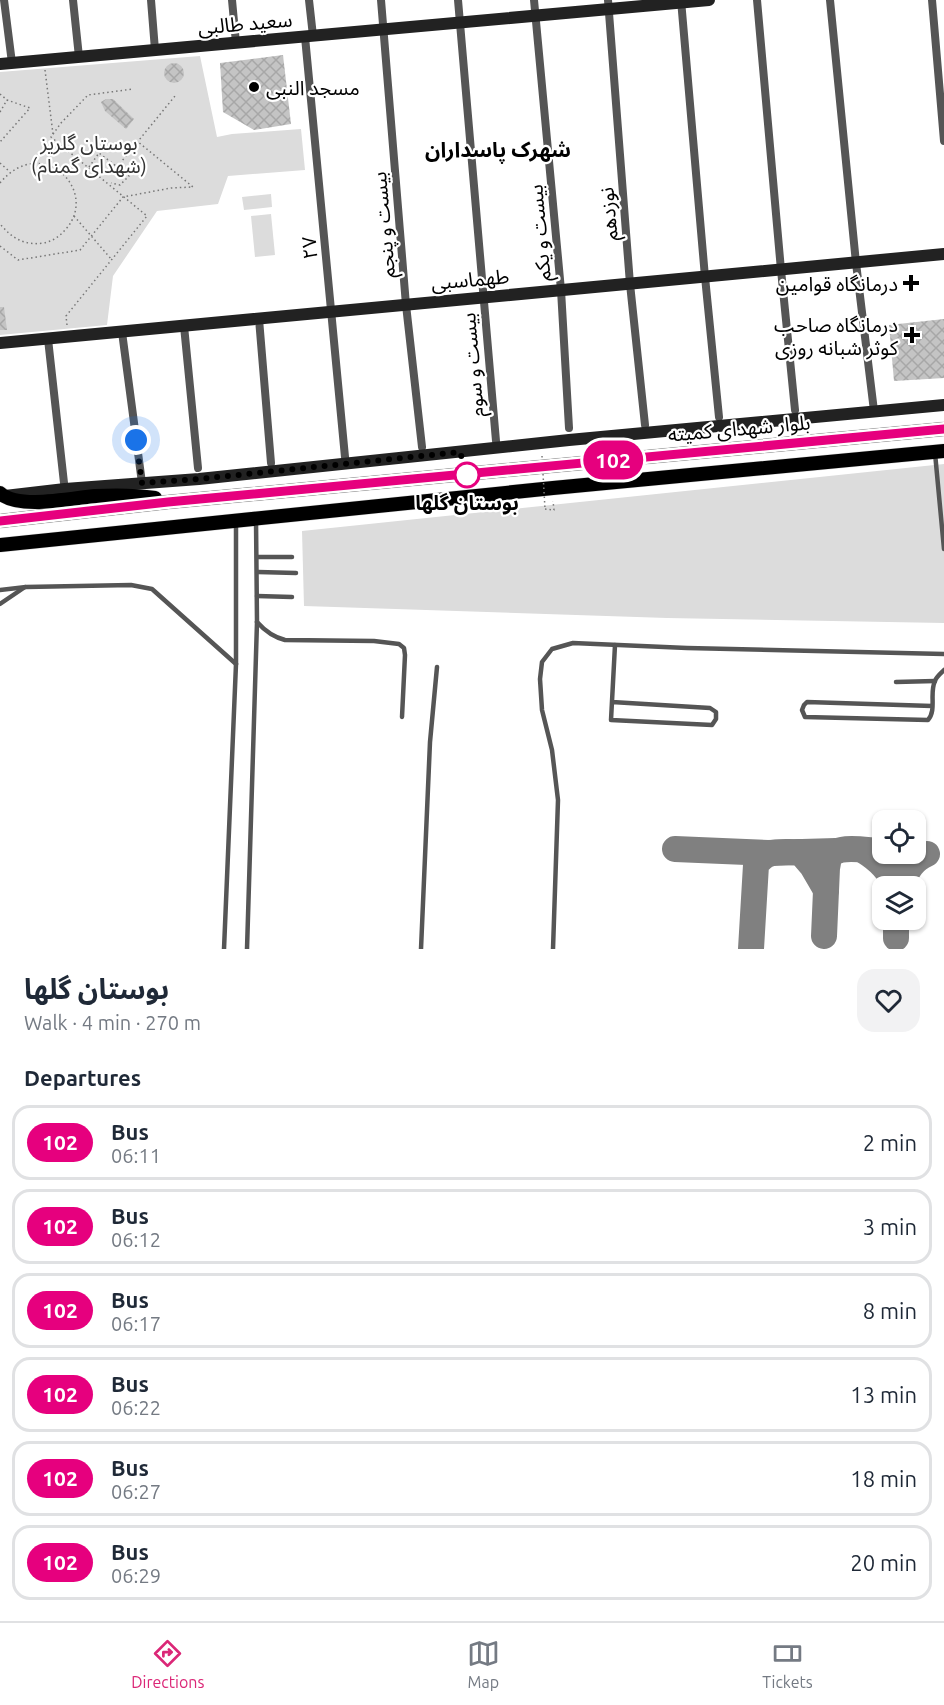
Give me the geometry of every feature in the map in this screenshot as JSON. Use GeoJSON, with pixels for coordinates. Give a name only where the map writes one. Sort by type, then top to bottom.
{"type":"FeatureCollection","features":[{"type":"Feature","properties":{"kind":"main road","name":"بلوار شهدای کمیته"},"geometry":{"type":"LineString","coordinates":[[0,521],[168,502],[944,429]]}},
{"type":"Feature","properties":{"kind":"main road"},"geometry":{"type":"LineString","coordinates":[[0,545],[940,452]]}},
{"type":"Feature","properties":{"kind":"main road"},"geometry":{"type":"LineString","coordinates":[[2,495],[28,502],[97,496],[135,496],[168,502]]}},
{"type":"Feature","properties":{"kind":"street"},"geometry":{"type":"LineString","coordinates":[[4,0],[6,64]]}},
{"type":"Feature","properties":{"kind":"street"},"geometry":{"type":"LineString","coordinates":[[73,0],[80,57]]}},
{"type":"Feature","properties":{"kind":"street"},"geometry":{"type":"LineString","coordinates":[[151,0],[155,50]]}},
{"type":"Feature","properties":{"kind":"street"},"geometry":{"type":"LineString","coordinates":[[232,0],[236,43]]}},
{"type":"Feature","properties":{"kind":"street","name":"۲۷"},"geometry":{"type":"LineString","coordinates":[[309,0],[309,36],[345,457]]}},
{"type":"Feature","properties":{"kind":"street","name":"بیست و پنجم"},"geometry":{"type":"LineString","coordinates":[[381,0],[406,305],[422,447]]}},
{"type":"Feature","properties":{"kind":"street","name":"بیست و سوم"},"geometry":{"type":"LineString","coordinates":[[458,0],[496,441]]}},
{"type":"Feature","properties":{"kind":"street","name":"بیست و یکم"},"geometry":{"type":"LineString","coordinates":[[534,0],[561,290],[569,428]]}},
{"type":"Feature","properties":{"kind":"street","name":"سعید طالبی"},"geometry":{"type":"LineString","coordinates":[[6,64],[535,16],[608,5],[709,0]]}},
{"type":"Feature","properties":{"kind":"street"},"geometry":{"type":"LineString","coordinates":[[757,0],[780,270],[795,410]]}},
{"type":"Feature","properties":{"kind":"street"},"geometry":{"type":"LineString","coordinates":[[830,0],[856,263],[874,411]]}},
{"type":"Feature","properties":{"kind":"street"},"geometry":{"type":"LineString","coordinates":[[932,0],[944,141]]}},
{"type":"Feature","properties":{"kind":"street"},"geometry":{"type":"LineString","coordinates":[[681,1],[719,417]]}},
{"type":"Feature","properties":{"kind":"street","name":"نوزدهم"},"geometry":{"type":"LineString","coordinates":[[608,5],[630,284],[645,425]]}},
{"type":"Feature","properties":{"kind":"street","name":"طهماسبی"},"geometry":{"type":"LineString","coordinates":[[0,343],[944,254]]}},
{"type":"Feature","properties":{"kind":"street"},"geometry":{"type":"LineString","coordinates":[[259,319],[271,463]]}},
{"type":"Feature","properties":{"kind":"street"},"geometry":{"type":"LineString","coordinates":[[184,326],[198,468]]}},
{"type":"Feature","properties":{"kind":"street"},"geometry":{"type":"LineString","coordinates":[[122,332],[142,483]]}},
{"type":"Feature","properties":{"kind":"street"},"geometry":{"type":"LineString","coordinates":[[48,339],[64,483]]}},
{"type":"Feature","properties":{"kind":"street"},"geometry":{"type":"LineString","coordinates":[[2,495],[199,479],[569,440],[944,405]]}},
{"type":"Feature","properties":{"kind":"lane"},"geometry":{"type":"LineString","coordinates":[[940,452],[944,549]]}},
{"type":"Feature","properties":{"kind":"lane"},"geometry":{"type":"LineString","coordinates":[[248,949],[258,572],[256,518]]}},
{"type":"Feature","properties":{"kind":"lane"},"geometry":{"type":"LineString","coordinates":[[224,949],[236,664],[236,520]]}},
{"type":"Feature","properties":{"kind":"lane"},"geometry":{"type":"LineString","coordinates":[[257,557],[292,557]]}},
{"type":"Feature","properties":{"kind":"lane"},"geometry":{"type":"LineString","coordinates":[[258,572],[296,573]]}},
{"type":"Feature","properties":{"kind":"lane"},"geometry":{"type":"LineString","coordinates":[[0,590],[26,586],[131,585],[152,589],[236,664]]}},
{"type":"Feature","properties":{"kind":"lane"},"geometry":{"type":"LineString","coordinates":[[0,604],[26,586]]}},
{"type":"Feature","properties":{"kind":"lane"},"geometry":{"type":"LineString","coordinates":[[257,596],[292,597]]}},
{"type":"Feature","properties":{"kind":"lane"},"geometry":{"type":"LineString","coordinates":[[256,622],[270,634],[285,640],[374,641],[399,644],[404,648],[405,655],[402,717]]}},
{"type":"Feature","properties":{"kind":"lane"},"geometry":{"type":"LineString","coordinates":[[554,949],[558,800],[556,771],[542,710],[542,662],[552,649],[573,643],[944,654]]}},
{"type":"Feature","properties":{"kind":"lane"},"geometry":{"type":"LineString","coordinates":[[612,702],[710,708],[716,712],[716,719],[712,725],[611,720],[615,645]]}},
{"type":"Feature","properties":{"kind":"lane"},"geometry":{"type":"LineString","coordinates":[[421,949],[430,741],[436,667]]}},
{"type":"Feature","properties":{"kind":"lane"},"geometry":{"type":"LineString","coordinates":[[932,706],[807,702],[802,710],[805,717],[928,720],[932,715],[935,681],[944,670]]}},
{"type":"Feature","properties":{"kind":"lane"},"geometry":{"type":"LineString","coordinates":[[896,682],[935,681]]}},
{"type":"Feature","properties":{"kind":"path"},"geometry":{"type":"LineString","coordinates":[[45,68],[53,135],[51,137],[147,216],[66,316],[68,329]]}},
{"type":"Feature","properties":{"kind":"path"},"geometry":{"type":"LineString","coordinates":[[53,135],[61,123],[88,95],[133,89]]}},
{"type":"Feature","properties":{"kind":"path"},"geometry":{"type":"LineString","coordinates":[[0,94],[7,100],[30,108],[0,142]]}},
{"type":"Feature","properties":{"kind":"path"},"geometry":{"type":"LineString","coordinates":[[117,167],[175,96]]}},
{"type":"Feature","properties":{"kind":"path"},"geometry":{"type":"LineString","coordinates":[[0,112],[7,100]]}},
{"type":"Feature","properties":{"kind":"path"},"geometry":{"type":"LineString","coordinates":[[0,246],[18,260],[80,250],[123,197],[171,188],[193,187],[137,141]]}},
{"type":"Feature","properties":{"kind":"path"},"geometry":{"type":"LineString","coordinates":[[88,167],[99,153],[129,176],[120,184],[109,183]]}},
{"type":"Feature","properties":{"kind":"path"},"geometry":{"type":"LineString","coordinates":[[0,163],[9,171]]}},
{"type":"Feature","properties":{"kind":"path"},"geometry":{"type":"LineString","coordinates":[[0,183],[9,171],[19,166],[32,163],[44,164],[56,168],[66,177],[73,188],[76,200],[74,216],[70,224],[61,235],[49,242],[35,244],[21,242],[9,235],[0,224]]}},
{"type":"Feature","properties":{"kind":"path"},"geometry":{"type":"LineString","coordinates":[[74,216],[112,261]]}},
{"type":"Feature","properties":{"kind":"path"},"geometry":{"type":"LineString","coordinates":[[542,456],[545,509],[554,510]]}},
{"type":"Feature","properties":{"kind":"green space","name":"بوستان گلریز (شهدای گمنام)"},"geometry":{"type":"Polygon","coordinates":[[[200,56],[217,137],[301,129],[305,170],[228,176],[218,204],[157,211],[113,276],[107,325],[0,335],[0,72],[200,56]]]}},
{"type":"Feature","properties":{"kind":"green space"},"geometry":{"type":"Polygon","coordinates":[[[271,194],[272,207],[244,210],[242,197],[271,194]]]}},
{"type":"Feature","properties":{"kind":"green space"},"geometry":{"type":"Polygon","coordinates":[[[271,214],[275,255],[255,257],[251,216],[271,214]]]}},
{"type":"Feature","properties":{"kind":"green space","name":"بوستان گلها"},"geometry":{"type":"Polygon","coordinates":[[[944,464],[944,623],[667,618],[304,606],[302,531],[944,464]]]}},
{"type":"Feature","properties":{"kind":"building","name":"مسجد النبی"},"geometry":{"type":"Polygon","coordinates":[[[283,55],[291,124],[254,130],[223,112],[220,63],[283,55]]]}},
{"type":"Feature","properties":{"kind":"building"},"geometry":{"type":"Polygon","coordinates":[[[174,63],[181,66],[184,73],[181,80],[174,83],[167,80],[164,73],[167,66],[174,63]]]}},
{"type":"Feature","properties":{"kind":"building"},"geometry":{"type":"Polygon","coordinates":[[[113,99],[134,119],[126,129],[105,111],[101,102],[113,99]]]}},
{"type":"Feature","properties":{"kind":"building"},"geometry":{"type":"Polygon","coordinates":[[[0,307],[4,307],[7,330],[0,330],[0,307]]]}},
{"type":"Feature","properties":{"kind":"building"},"geometry":{"type":"Polygon","coordinates":[[[944,319],[944,378],[894,381],[889,325],[944,319]]]}},
{"type":"Feature","properties":{"kind":"taxiway"},"geometry":{"type":"LineString","coordinates":[[675,849],[768,853],[836,851]]}},
{"type":"Feature","properties":{"kind":"taxiway"},"geometry":{"type":"LineString","coordinates":[[824,936],[829,858],[833,853],[846,849],[872,850]]}},
{"type":"Feature","properties":{"kind":"taxiway"},"geometry":{"type":"LineString","coordinates":[[864,851],[890,876]]}},
{"type":"Feature","properties":{"kind":"taxiway"},"geometry":{"type":"LineString","coordinates":[[751,949],[756,865],[765,856],[775,852],[800,852],[812,866],[826,890]]}},
{"type":"Feature","properties":{"kind":"taxiway"},"geometry":{"type":"LineString","coordinates":[[905,876],[914,863],[927,854]]}},
{"type":"Feature","properties":{"kind":"taxiway"},"geometry":{"type":"LineString","coordinates":[[896,930],[896,938]]}},
{"type":"Feature","properties":{"kind":"bus line","name":"102"},"geometry":{"type":"LineString","coordinates":[[0,521],[168,502],[944,429]]}},
{"type":"Feature","properties":{"kind":"place","name":"مسجد النبی"},"geometry":{"type":"Point","coordinates":[254,87]}},
{"type":"Feature","properties":{"kind":"place","name":"درمانگاه قوامین"},"geometry":{"type":"Point","coordinates":[911,283]}},
{"type":"Feature","properties":{"kind":"place","name":"درمانگاه صاحب کوثر شبانه روزی"},"geometry":{"type":"Point","coordinates":[912,335]}},
{"type":"Feature","properties":{"kind":"place","name":"بوستان گلها"},"geometry":{"type":"Point","coordinates":[467,475]}},
{"type":"Feature","properties":{"kind":"district","name":"شهرک پاسداران"},"geometry":{"type":"Point","coordinates":[498,149]}},
{"type":"Feature","properties":{"kind":"route"},"geometry":{"type":"LineString","coordinates":[[136,440],[142,483],[460,452],[467,475]]}}]}
